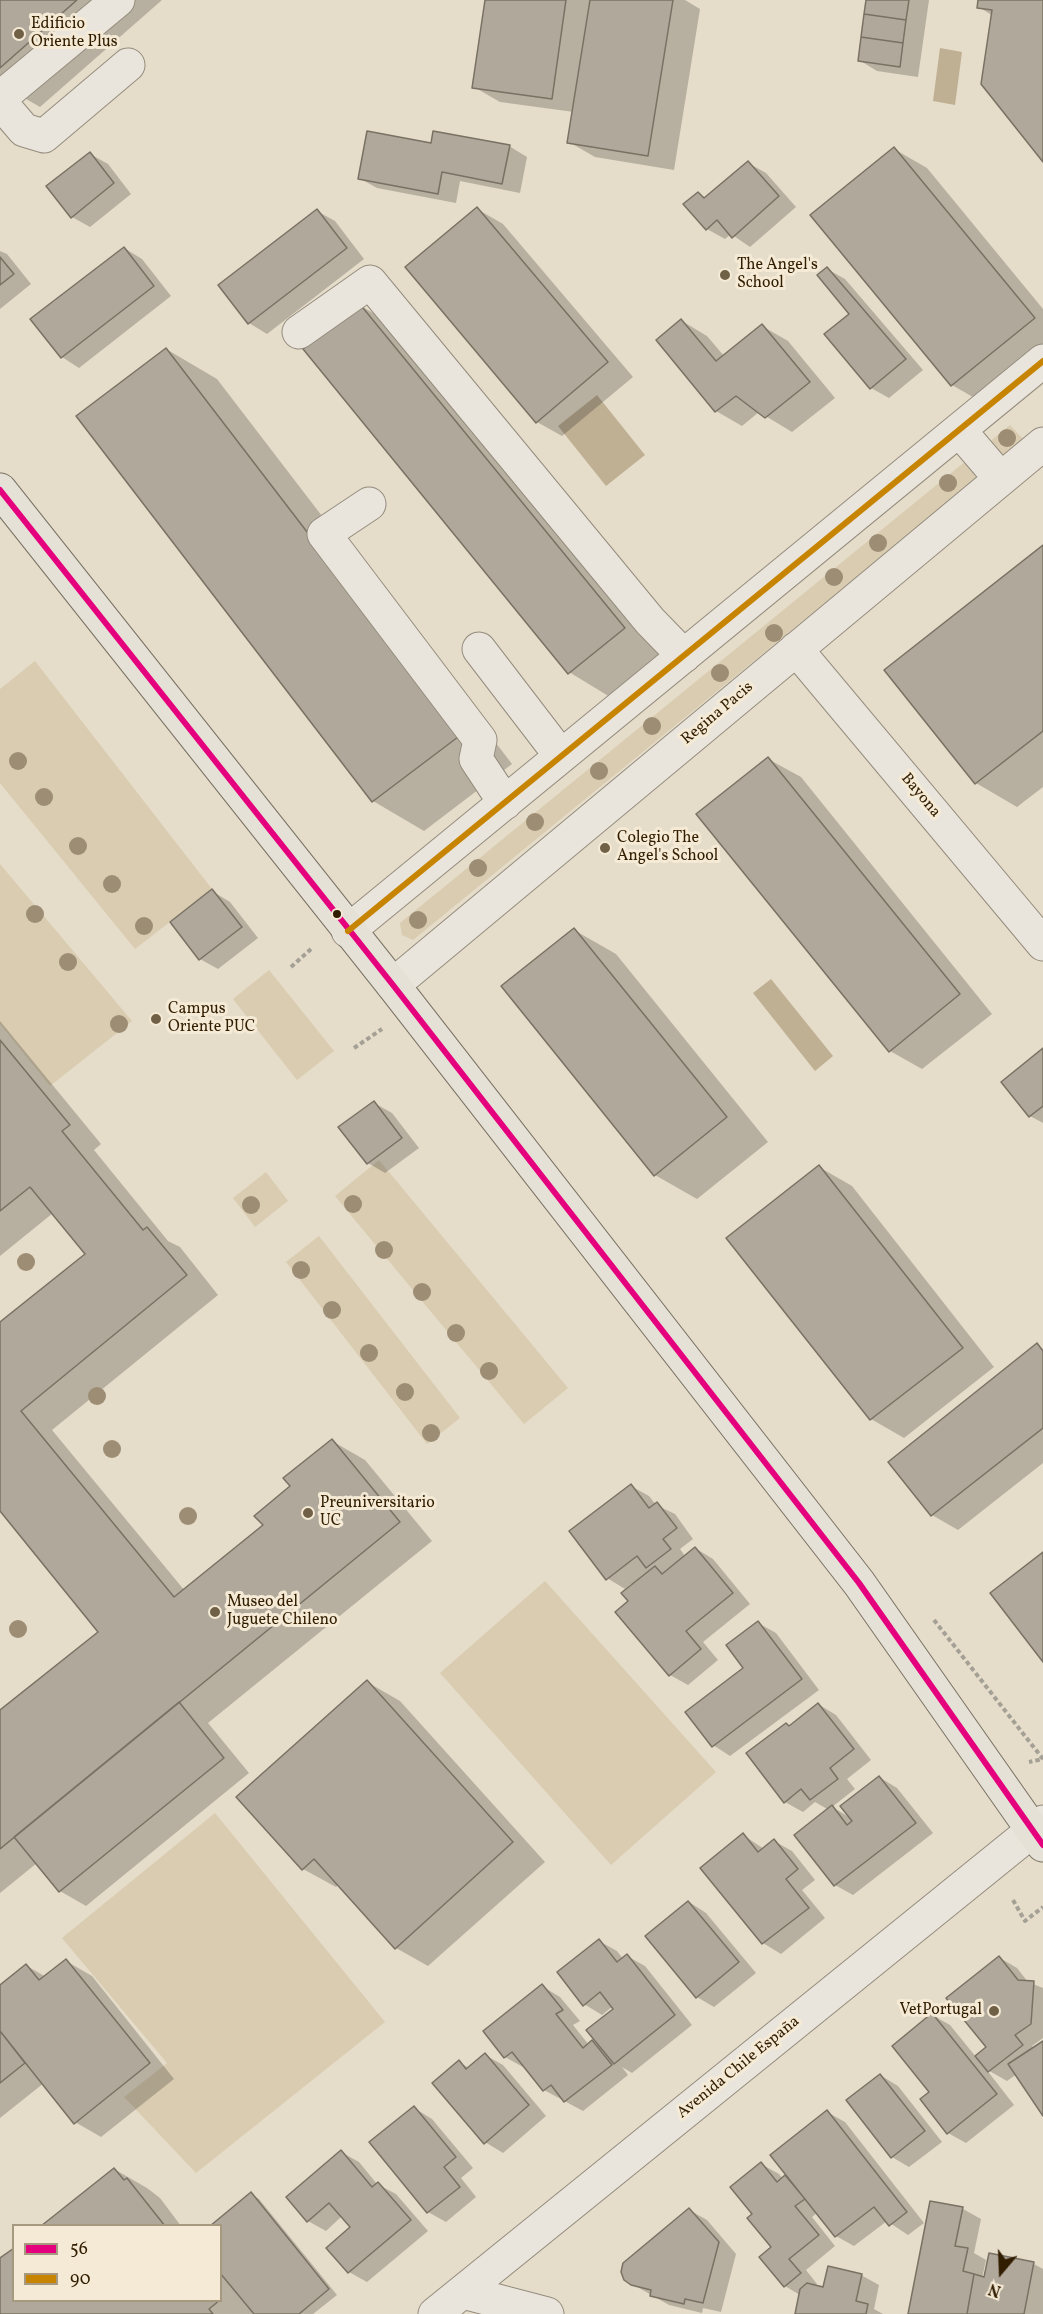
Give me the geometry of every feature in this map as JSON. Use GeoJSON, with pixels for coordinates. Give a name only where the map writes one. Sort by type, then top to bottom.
{"type":"FeatureCollection","features":[{"type":"Feature","properties":{"kind":"main road"},"geometry":{"type":"LineString","coordinates":[[0,490],[393,985],[860,1583],[1040,1832]]}},
{"type":"Feature","properties":{"kind":"street"},"geometry":{"type":"LineString","coordinates":[[118,0],[0,100],[24,130],[44,136],[128,65]]}},
{"type":"Feature","properties":{"kind":"street"},"geometry":{"type":"LineString","coordinates":[[299,332],[370,282],[650,621],[684,656]]}},
{"type":"Feature","properties":{"kind":"street"},"geometry":{"type":"LineString","coordinates":[[348,931],[1043,361]]}},
{"type":"Feature","properties":{"kind":"street"},"geometry":{"type":"LineString","coordinates":[[959,430],[1001,479]]}},
{"type":"Feature","properties":{"kind":"street","name":"Regina Pacis"},"geometry":{"type":"LineString","coordinates":[[393,985],[1043,444]]}},
{"type":"Feature","properties":{"kind":"street"},"geometry":{"type":"LineString","coordinates":[[369,504],[324,534],[480,740],[476,759],[505,803]]}},
{"type":"Feature","properties":{"kind":"street"},"geometry":{"type":"LineString","coordinates":[[479,649],[561,756]]}},
{"type":"Feature","properties":{"kind":"street","name":"Bayona"},"geometry":{"type":"LineString","coordinates":[[796,649],[1043,944]]}},
{"type":"Feature","properties":{"kind":"street","name":"Avenida Chile España"},"geometry":{"type":"LineString","coordinates":[[435,2314],[1040,1832]]}},
{"type":"Feature","properties":{"kind":"street"},"geometry":{"type":"LineString","coordinates":[[463,2292],[547,2314]]}},
{"type":"Feature","properties":{"kind":"path"},"geometry":{"type":"LineString","coordinates":[[291,967],[311,949]]}},
{"type":"Feature","properties":{"kind":"path"},"geometry":{"type":"LineString","coordinates":[[354,1048],[385,1027]]}},
{"type":"Feature","properties":{"kind":"path"},"geometry":{"type":"LineString","coordinates":[[1013,1900],[1025,1921],[1043,1907]]}},
{"type":"Feature","properties":{"kind":"shaded area"},"geometry":{"type":"Polygon","coordinates":[[[940,48],[962,52],[955,105],[933,101],[940,48]]]}},
{"type":"Feature","properties":{"kind":"shaded area"},"geometry":{"type":"Polygon","coordinates":[[[597,395],[645,455],[606,486],[558,426],[597,395]]]}},
{"type":"Feature","properties":{"kind":"shaded area"},"geometry":{"type":"Polygon","coordinates":[[[1010,425],[1024,440],[413,940],[402,935],[400,923],[1010,425]]]}},
{"type":"Feature","properties":{"kind":"shaded area"},"geometry":{"type":"Polygon","coordinates":[[[35,661],[212,889],[135,949],[0,783],[0,689],[35,661]]]}},
{"type":"Feature","properties":{"kind":"shaded area"},"geometry":{"type":"Polygon","coordinates":[[[0,864],[132,1021],[50,1086],[0,1024],[0,864]]]}},
{"type":"Feature","properties":{"kind":"shaded area"},"geometry":{"type":"Polygon","coordinates":[[[269,970],[334,1051],[297,1080],[233,999],[269,970]]]}},
{"type":"Feature","properties":{"kind":"shaded area"},"geometry":{"type":"Polygon","coordinates":[[[771,979],[833,1056],[815,1071],[753,993],[771,979]]]}},
{"type":"Feature","properties":{"kind":"shaded area"},"geometry":{"type":"Polygon","coordinates":[[[379,1160],[568,1388],[524,1424],[335,1196],[379,1160]]]}},
{"type":"Feature","properties":{"kind":"shaded area"},"geometry":{"type":"Polygon","coordinates":[[[266,1172],[288,1201],[255,1227],[233,1198],[266,1172]]]}},
{"type":"Feature","properties":{"kind":"shaded area"},"geometry":{"type":"Polygon","coordinates":[[[319,1236],[460,1418],[427,1444],[286,1262],[319,1236]]]}},
{"type":"Feature","properties":{"kind":"shaded area"},"geometry":{"type":"Polygon","coordinates":[[[545,1581],[716,1772],[611,1865],[440,1673],[545,1581]]]}},
{"type":"Feature","properties":{"kind":"shaded area"},"geometry":{"type":"Polygon","coordinates":[[[215,1813],[385,2022],[196,2173],[124,2097],[167,2063],[62,1938],[215,1813]]]}},
{"type":"Feature","properties":{"kind":"building","name":"Edificio Oriente Plus"},"geometry":{"type":"Polygon","coordinates":[[[0,0],[77,0],[0,68],[0,0]]]}},
{"type":"Feature","properties":{"kind":"building"},"geometry":{"type":"Polygon","coordinates":[[[485,0],[566,0],[552,99],[472,88],[485,0]]]}},
{"type":"Feature","properties":{"kind":"building"},"geometry":{"type":"Polygon","coordinates":[[[590,0],[673,0],[648,156],[567,143],[590,0]]]}},
{"type":"Feature","properties":{"kind":"building"},"geometry":{"type":"Polygon","coordinates":[[[866,0],[909,0],[906,20],[864,14],[866,0]]]}},
{"type":"Feature","properties":{"kind":"building"},"geometry":{"type":"Polygon","coordinates":[[[978,0],[1043,0],[1043,162],[981,84],[992,10],[977,8],[978,0]]]}},
{"type":"Feature","properties":{"kind":"building"},"geometry":{"type":"Polygon","coordinates":[[[864,14],[906,20],[903,43],[861,37],[864,14]]]}},
{"type":"Feature","properties":{"kind":"building"},"geometry":{"type":"Polygon","coordinates":[[[861,37],[903,43],[900,67],[858,61],[861,37]]]}},
{"type":"Feature","properties":{"kind":"building"},"geometry":{"type":"Polygon","coordinates":[[[367,131],[431,143],[433,131],[510,145],[502,184],[442,172],[438,194],[358,179],[367,131]]]}},
{"type":"Feature","properties":{"kind":"building"},"geometry":{"type":"Polygon","coordinates":[[[894,147],[1035,318],[951,386],[810,215],[894,147]]]}},
{"type":"Feature","properties":{"kind":"building"},"geometry":{"type":"Polygon","coordinates":[[[90,152],[114,183],[71,218],[46,186],[90,152]]]}},
{"type":"Feature","properties":{"kind":"building"},"geometry":{"type":"Polygon","coordinates":[[[748,161],[779,196],[732,238],[717,220],[706,230],[683,204],[698,192],[704,198],[748,161]]]}},
{"type":"Feature","properties":{"kind":"building"},"geometry":{"type":"Polygon","coordinates":[[[477,207],[608,362],[536,423],[405,267],[477,207]]]}},
{"type":"Feature","properties":{"kind":"building"},"geometry":{"type":"Polygon","coordinates":[[[317,209],[347,248],[248,324],[218,285],[317,209]]]}},
{"type":"Feature","properties":{"kind":"building"},"geometry":{"type":"Polygon","coordinates":[[[124,247],[154,286],[61,358],[30,319],[124,247]]]}},
{"type":"Feature","properties":{"kind":"building"},"geometry":{"type":"Polygon","coordinates":[[[0,257],[14,274],[0,285],[0,257]]]}},
{"type":"Feature","properties":{"kind":"building"},"geometry":{"type":"Polygon","coordinates":[[[827,267],[906,359],[870,389],[824,334],[849,314],[817,275],[827,267]]]}},
{"type":"Feature","properties":{"kind":"building"},"geometry":{"type":"Polygon","coordinates":[[[359,303],[625,628],[568,674],[303,349],[359,303]]]}},
{"type":"Feature","properties":{"kind":"building"},"geometry":{"type":"Polygon","coordinates":[[[681,319],[716,361],[762,324],[810,382],[765,418],[736,396],[715,412],[656,340],[681,319]]]}},
{"type":"Feature","properties":{"kind":"building"},"geometry":{"type":"Polygon","coordinates":[[[166,348],[462,734],[372,802],[76,416],[166,348]]]}},
{"type":"Feature","properties":{"kind":"building"},"geometry":{"type":"Polygon","coordinates":[[[1043,545],[1043,731],[975,784],[884,670],[1043,545]]]}},
{"type":"Feature","properties":{"kind":"building"},"geometry":{"type":"Polygon","coordinates":[[[768,757],[960,994],[889,1052],[696,814],[768,757]]]}},
{"type":"Feature","properties":{"kind":"building"},"geometry":{"type":"Polygon","coordinates":[[[212,889],[242,927],[199,960],[170,922],[212,889]]]}},
{"type":"Feature","properties":{"kind":"building"},"geometry":{"type":"Polygon","coordinates":[[[574,928],[727,1117],[654,1176],[501,986],[574,928]]]}},
{"type":"Feature","properties":{"kind":"building"},"geometry":{"type":"Polygon","coordinates":[[[0,1040],[70,1125],[62,1131],[143,1230],[147,1227],[187,1275],[21,1411],[174,1597],[263,1525],[254,1516],[290,1486],[283,1478],[332,1439],[400,1522],[0,1849],[0,1710],[98,1632],[0,1511],[0,1322],[85,1254],[30,1187],[0,1211],[0,1040]]]}},
{"type":"Feature","properties":{"kind":"building"},"geometry":{"type":"Polygon","coordinates":[[[1043,1048],[1043,1106],[1029,1117],[1001,1082],[1043,1048]]]}},
{"type":"Feature","properties":{"kind":"building"},"geometry":{"type":"Polygon","coordinates":[[[374,1101],[402,1138],[367,1164],[338,1127],[374,1101]]]}},
{"type":"Feature","properties":{"kind":"building"},"geometry":{"type":"Polygon","coordinates":[[[819,1165],[963,1348],[870,1420],[726,1238],[819,1165]]]}},
{"type":"Feature","properties":{"kind":"building"},"geometry":{"type":"Polygon","coordinates":[[[1037,1343],[1043,1351],[1043,1428],[931,1516],[888,1462],[1037,1343]]]}},
{"type":"Feature","properties":{"kind":"building"},"geometry":{"type":"Polygon","coordinates":[[[631,1484],[649,1508],[657,1502],[677,1528],[663,1539],[671,1549],[646,1568],[637,1556],[606,1580],[569,1531],[631,1484]]]}},
{"type":"Feature","properties":{"kind":"building"},"geometry":{"type":"Polygon","coordinates":[[[695,1547],[733,1593],[686,1631],[701,1649],[669,1676],[615,1612],[628,1601],[621,1593],[655,1566],[662,1574],[695,1547]]]}},
{"type":"Feature","properties":{"kind":"building"},"geometry":{"type":"Polygon","coordinates":[[[1043,1552],[1043,1662],[990,1593],[1043,1552]]]}},
{"type":"Feature","properties":{"kind":"building"},"geometry":{"type":"Polygon","coordinates":[[[758,1621],[802,1679],[712,1747],[685,1712],[743,1668],[726,1645],[758,1621]]]}},
{"type":"Feature","properties":{"kind":"building"},"geometry":{"type":"Polygon","coordinates":[[[367,1680],[513,1842],[395,1949],[314,1859],[302,1870],[236,1797],[367,1680]]]}},
{"type":"Feature","properties":{"kind":"building"},"geometry":{"type":"Polygon","coordinates":[[[179,1702],[224,1758],[59,1892],[14,1837],[179,1702]]]}},
{"type":"Feature","properties":{"kind":"building"},"geometry":{"type":"Polygon","coordinates":[[[818,1703],[854,1749],[830,1768],[838,1779],[810,1800],[801,1789],[784,1803],[746,1753],[786,1723],[789,1726],[818,1703]]]}},
{"type":"Feature","properties":{"kind":"building"},"geometry":{"type":"Polygon","coordinates":[[[879,1776],[916,1823],[834,1886],[794,1835],[832,1805],[847,1825],[852,1821],[840,1806],[879,1776]]]}},
{"type":"Feature","properties":{"kind":"building"},"geometry":{"type":"Polygon","coordinates":[[[743,1833],[758,1852],[774,1839],[798,1869],[786,1879],[809,1908],[762,1944],[700,1868],[743,1833]]]}},
{"type":"Feature","properties":{"kind":"building"},"geometry":{"type":"Polygon","coordinates":[[[688,1901],[739,1962],[696,1998],[645,1936],[688,1901]]]}},
{"type":"Feature","properties":{"kind":"building"},"geometry":{"type":"Polygon","coordinates":[[[599,1939],[617,1962],[627,1954],[675,2015],[614,2064],[586,2030],[613,2009],[600,1992],[583,2006],[557,1972],[599,1939]]]}},
{"type":"Feature","properties":{"kind":"building","name":"VetPortugal"},"geometry":{"type":"Polygon","coordinates":[[[999,1956],[1018,1980],[1034,1981],[1031,2024],[1015,2035],[1023,2045],[988,2072],[975,2056],[986,2047],[946,1998],[999,1956]]]}},
{"type":"Feature","properties":{"kind":"building"},"geometry":{"type":"Polygon","coordinates":[[[66,1959],[150,2063],[74,2124],[0,2031],[0,1985],[26,1964],[39,1980],[66,1959]]]}},
{"type":"Feature","properties":{"kind":"building"},"geometry":{"type":"Polygon","coordinates":[[[542,1984],[563,2010],[556,2014],[583,2048],[592,2040],[612,2065],[564,2102],[551,2085],[543,2091],[512,2052],[504,2058],[483,2031],[542,1984]]]}},
{"type":"Feature","properties":{"kind":"building"},"geometry":{"type":"Polygon","coordinates":[[[932,2013],[997,2094],[947,2134],[920,2099],[929,2092],[892,2046],[932,2013]]]}},
{"type":"Feature","properties":{"kind":"building"},"geometry":{"type":"Polygon","coordinates":[[[0,2031],[25,2063],[0,2083],[0,2031]]]}},
{"type":"Feature","properties":{"kind":"building"},"geometry":{"type":"Polygon","coordinates":[[[1043,2041],[1043,2116],[1008,2064],[1043,2041]]]}},
{"type":"Feature","properties":{"kind":"building"},"geometry":{"type":"Polygon","coordinates":[[[485,2053],[529,2105],[484,2144],[432,2083],[459,2060],[466,2069],[485,2053]]]}},
{"type":"Feature","properties":{"kind":"building"},"geometry":{"type":"Polygon","coordinates":[[[880,2074],[925,2131],[891,2158],[846,2100],[880,2074]]]}},
{"type":"Feature","properties":{"kind":"building"},"geometry":{"type":"Polygon","coordinates":[[[414,2106],[456,2157],[444,2167],[460,2187],[427,2213],[369,2142],[414,2106]]]}},
{"type":"Feature","properties":{"kind":"building"},"geometry":{"type":"Polygon","coordinates":[[[827,2110],[907,2212],[889,2226],[874,2207],[835,2237],[770,2155],[827,2110]]]}},
{"type":"Feature","properties":{"kind":"building"},"geometry":{"type":"Polygon","coordinates":[[[341,2150],[372,2187],[378,2182],[411,2220],[348,2273],[326,2248],[350,2227],[329,2203],[307,2222],[286,2197],[341,2150]]]}},
{"type":"Feature","properties":{"kind":"building"},"geometry":{"type":"Polygon","coordinates":[[[761,2162],[777,2182],[785,2175],[805,2199],[795,2206],[819,2235],[789,2259],[801,2273],[784,2287],[759,2257],[771,2247],[747,2218],[752,2214],[730,2187],[761,2162]]]}},
{"type":"Feature","properties":{"kind":"building"},"geometry":{"type":"Polygon","coordinates":[[[114,2168],[124,2180],[127,2178],[163,2224],[44,2224],[114,2168]]]}},
{"type":"Feature","properties":{"kind":"building"},"geometry":{"type":"Polygon","coordinates":[[[251,2192],[329,2289],[299,2314],[254,2314],[222,2275],[222,2224],[212,2224],[251,2192]]]}},
{"type":"Feature","properties":{"kind":"building"},"geometry":{"type":"Polygon","coordinates":[[[930,2201],[963,2207],[955,2246],[968,2248],[963,2271],[974,2274],[967,2314],[908,2314],[930,2201]]]}},
{"type":"Feature","properties":{"kind":"building"},"geometry":{"type":"Polygon","coordinates":[[[689,2208],[719,2242],[703,2303],[685,2299],[684,2304],[650,2296],[651,2290],[631,2285],[624,2280],[621,2272],[623,2263],[689,2208]]]}},
{"type":"Feature","properties":{"kind":"building"},"geometry":{"type":"Polygon","coordinates":[[[12,2249],[12,2302],[218,2302],[209,2309],[213,2314],[0,2314],[0,2258],[12,2249]]]}},
{"type":"Feature","properties":{"kind":"building"},"geometry":{"type":"Polygon","coordinates":[[[989,2253],[1034,2262],[1024,2314],[967,2314],[974,2274],[984,2277],[989,2253]]]}},
{"type":"Feature","properties":{"kind":"building"},"geometry":{"type":"Polygon","coordinates":[[[828,2266],[862,2274],[856,2301],[868,2304],[866,2314],[795,2314],[800,2289],[807,2283],[823,2287],[828,2266]]]}},
{"type":"Feature","properties":{"kind":"transit line","name":"90"},"geometry":{"type":"LineString","coordinates":[[348,931],[1043,361]]}},
{"type":"Feature","properties":{"kind":"transit line","name":"56"},"geometry":{"type":"LineString","coordinates":[[0,490],[393,985],[859,1583],[1043,1845]]}},
{"type":"Feature","properties":{"kind":"place","name":"Edificio Oriente Plus"},"geometry":{"type":"Point","coordinates":[19,34]}},
{"type":"Feature","properties":{"kind":"place","name":"The Angel's School"},"geometry":{"type":"Point","coordinates":[725,275]}},
{"type":"Feature","properties":{"kind":"place","name":"Colegio The Angel's School"},"geometry":{"type":"Point","coordinates":[605,848]}},
{"type":"Feature","properties":{"kind":"place","name":"Campus Oriente PUC"},"geometry":{"type":"Point","coordinates":[156,1019]}},
{"type":"Feature","properties":{"kind":"place","name":"Preuniversitario UC"},"geometry":{"type":"Point","coordinates":[308,1513]}},
{"type":"Feature","properties":{"kind":"place","name":"Museo del Juguete Chileno"},"geometry":{"type":"Point","coordinates":[215,1612]}},
{"type":"Feature","properties":{"kind":"place","name":"VetPortugal"},"geometry":{"type":"Point","coordinates":[994,2011]}}]}
